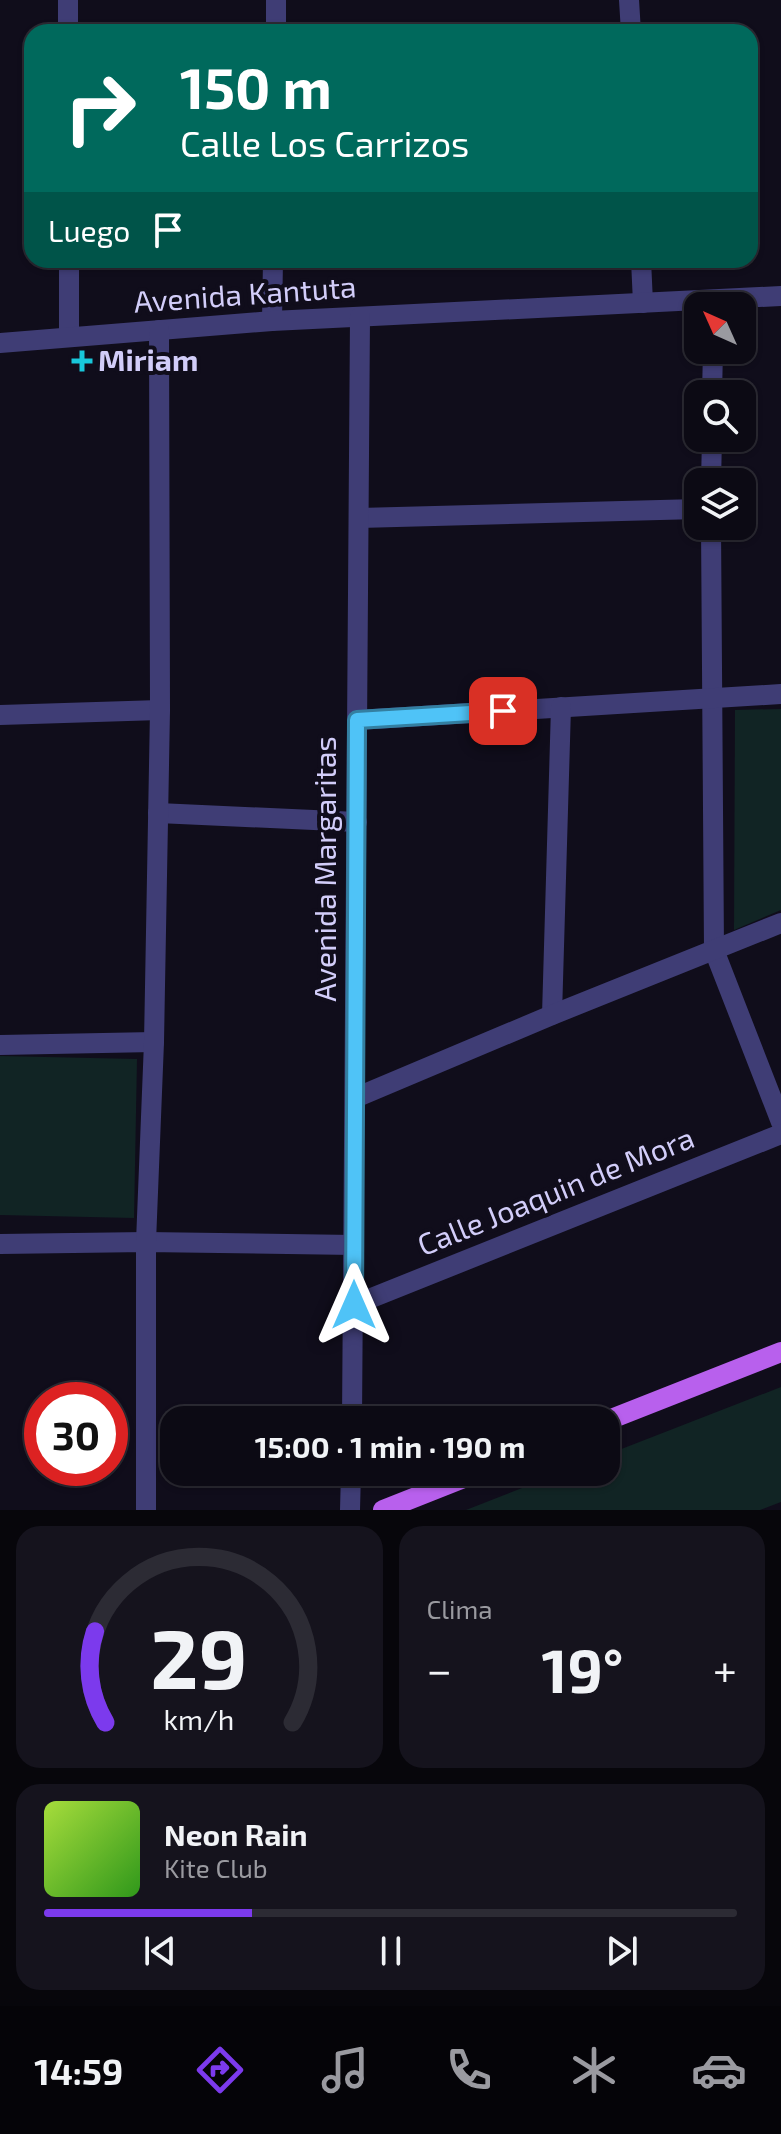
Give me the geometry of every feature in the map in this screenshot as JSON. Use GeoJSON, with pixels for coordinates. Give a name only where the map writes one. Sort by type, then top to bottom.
{"type":"FeatureCollection","features":[{"type":"Feature","properties":{"kind":"main road"},"geometry":{"type":"LineString","coordinates":[[620,1415],[781,1352]]}},
{"type":"Feature","properties":{"kind":"main road"},"geometry":{"type":"LineString","coordinates":[[383,1510],[444,1486]]}},
{"type":"Feature","properties":{"kind":"street"},"geometry":{"type":"LineString","coordinates":[[68,0],[68,24]]}},
{"type":"Feature","properties":{"kind":"street"},"geometry":{"type":"LineString","coordinates":[[276,0],[276,24]]}},
{"type":"Feature","properties":{"kind":"street"},"geometry":{"type":"LineString","coordinates":[[629,0],[630,24]]}},
{"type":"Feature","properties":{"kind":"street"},"geometry":{"type":"LineString","coordinates":[[69,268],[69,337]]}},
{"type":"Feature","properties":{"kind":"street"},"geometry":{"type":"LineString","coordinates":[[272,321],[273,268]]}},
{"type":"Feature","properties":{"kind":"street"},"geometry":{"type":"LineString","coordinates":[[641,268],[643,303]]}},
{"type":"Feature","properties":{"kind":"street","name":"Avenida Kantuta"},"geometry":{"type":"LineString","coordinates":[[756,299],[781,296]]}},
{"type":"Feature","properties":{"kind":"street","name":"Avenida Kantuta"},"geometry":{"type":"LineString","coordinates":[[0,343],[272,321],[684,303]]}},
{"type":"Feature","properties":{"kind":"street","name":"Avenida Margaritas"},"geometry":{"type":"LineString","coordinates":[[352,1406],[360,317]]}},
{"type":"Feature","properties":{"kind":"street"},"geometry":{"type":"LineString","coordinates":[[146,1510],[146,1242],[154,1042],[160,710],[159,330]]}},
{"type":"Feature","properties":{"kind":"street"},"geometry":{"type":"LineString","coordinates":[[359,518],[684,509]]}},
{"type":"Feature","properties":{"kind":"street"},"geometry":{"type":"LineString","coordinates":[[711,540],[714,950],[781,1122]]}},
{"type":"Feature","properties":{"kind":"street"},"geometry":{"type":"LineString","coordinates":[[357,720],[781,694]]}},
{"type":"Feature","properties":{"kind":"street"},"geometry":{"type":"LineString","coordinates":[[552,1015],[561,707]]}},
{"type":"Feature","properties":{"kind":"street"},"geometry":{"type":"LineString","coordinates":[[0,715],[160,710]]}},
{"type":"Feature","properties":{"kind":"street"},"geometry":{"type":"LineString","coordinates":[[158,813],[357,822]]}},
{"type":"Feature","properties":{"kind":"street"},"geometry":{"type":"LineString","coordinates":[[355,1098],[781,923]]}},
{"type":"Feature","properties":{"kind":"street"},"geometry":{"type":"LineString","coordinates":[[0,1045],[154,1042]]}},
{"type":"Feature","properties":{"kind":"street","name":"Calle Joaquin de Mora"},"geometry":{"type":"LineString","coordinates":[[354,1305],[781,1134]]}},
{"type":"Feature","properties":{"kind":"street"},"geometry":{"type":"LineString","coordinates":[[0,1244],[146,1242],[354,1245]]}},
{"type":"Feature","properties":{"kind":"street"},"geometry":{"type":"LineString","coordinates":[[350,1510],[351,1486]]}},
{"type":"Feature","properties":{"kind":"green space"},"geometry":{"type":"Polygon","coordinates":[[[781,709],[781,910],[734,930],[735,710],[781,709]]]}},
{"type":"Feature","properties":{"kind":"green space"},"geometry":{"type":"Polygon","coordinates":[[[0,1056],[137,1059],[134,1218],[0,1215],[0,1056]]]}},
{"type":"Feature","properties":{"kind":"green space"},"geometry":{"type":"Polygon","coordinates":[[[781,1387],[781,1502],[760,1510],[466,1510],[527,1486],[620,1486],[620,1450],[781,1387]]]}},
{"type":"Feature","properties":{"kind":"place","name":"Miriam"},"geometry":{"type":"Point","coordinates":[82,361]}},
{"type":"Feature","properties":{"kind":"route"},"geometry":{"type":"LineString","coordinates":[[354,1305],[357,720],[503,711]]}}]}
